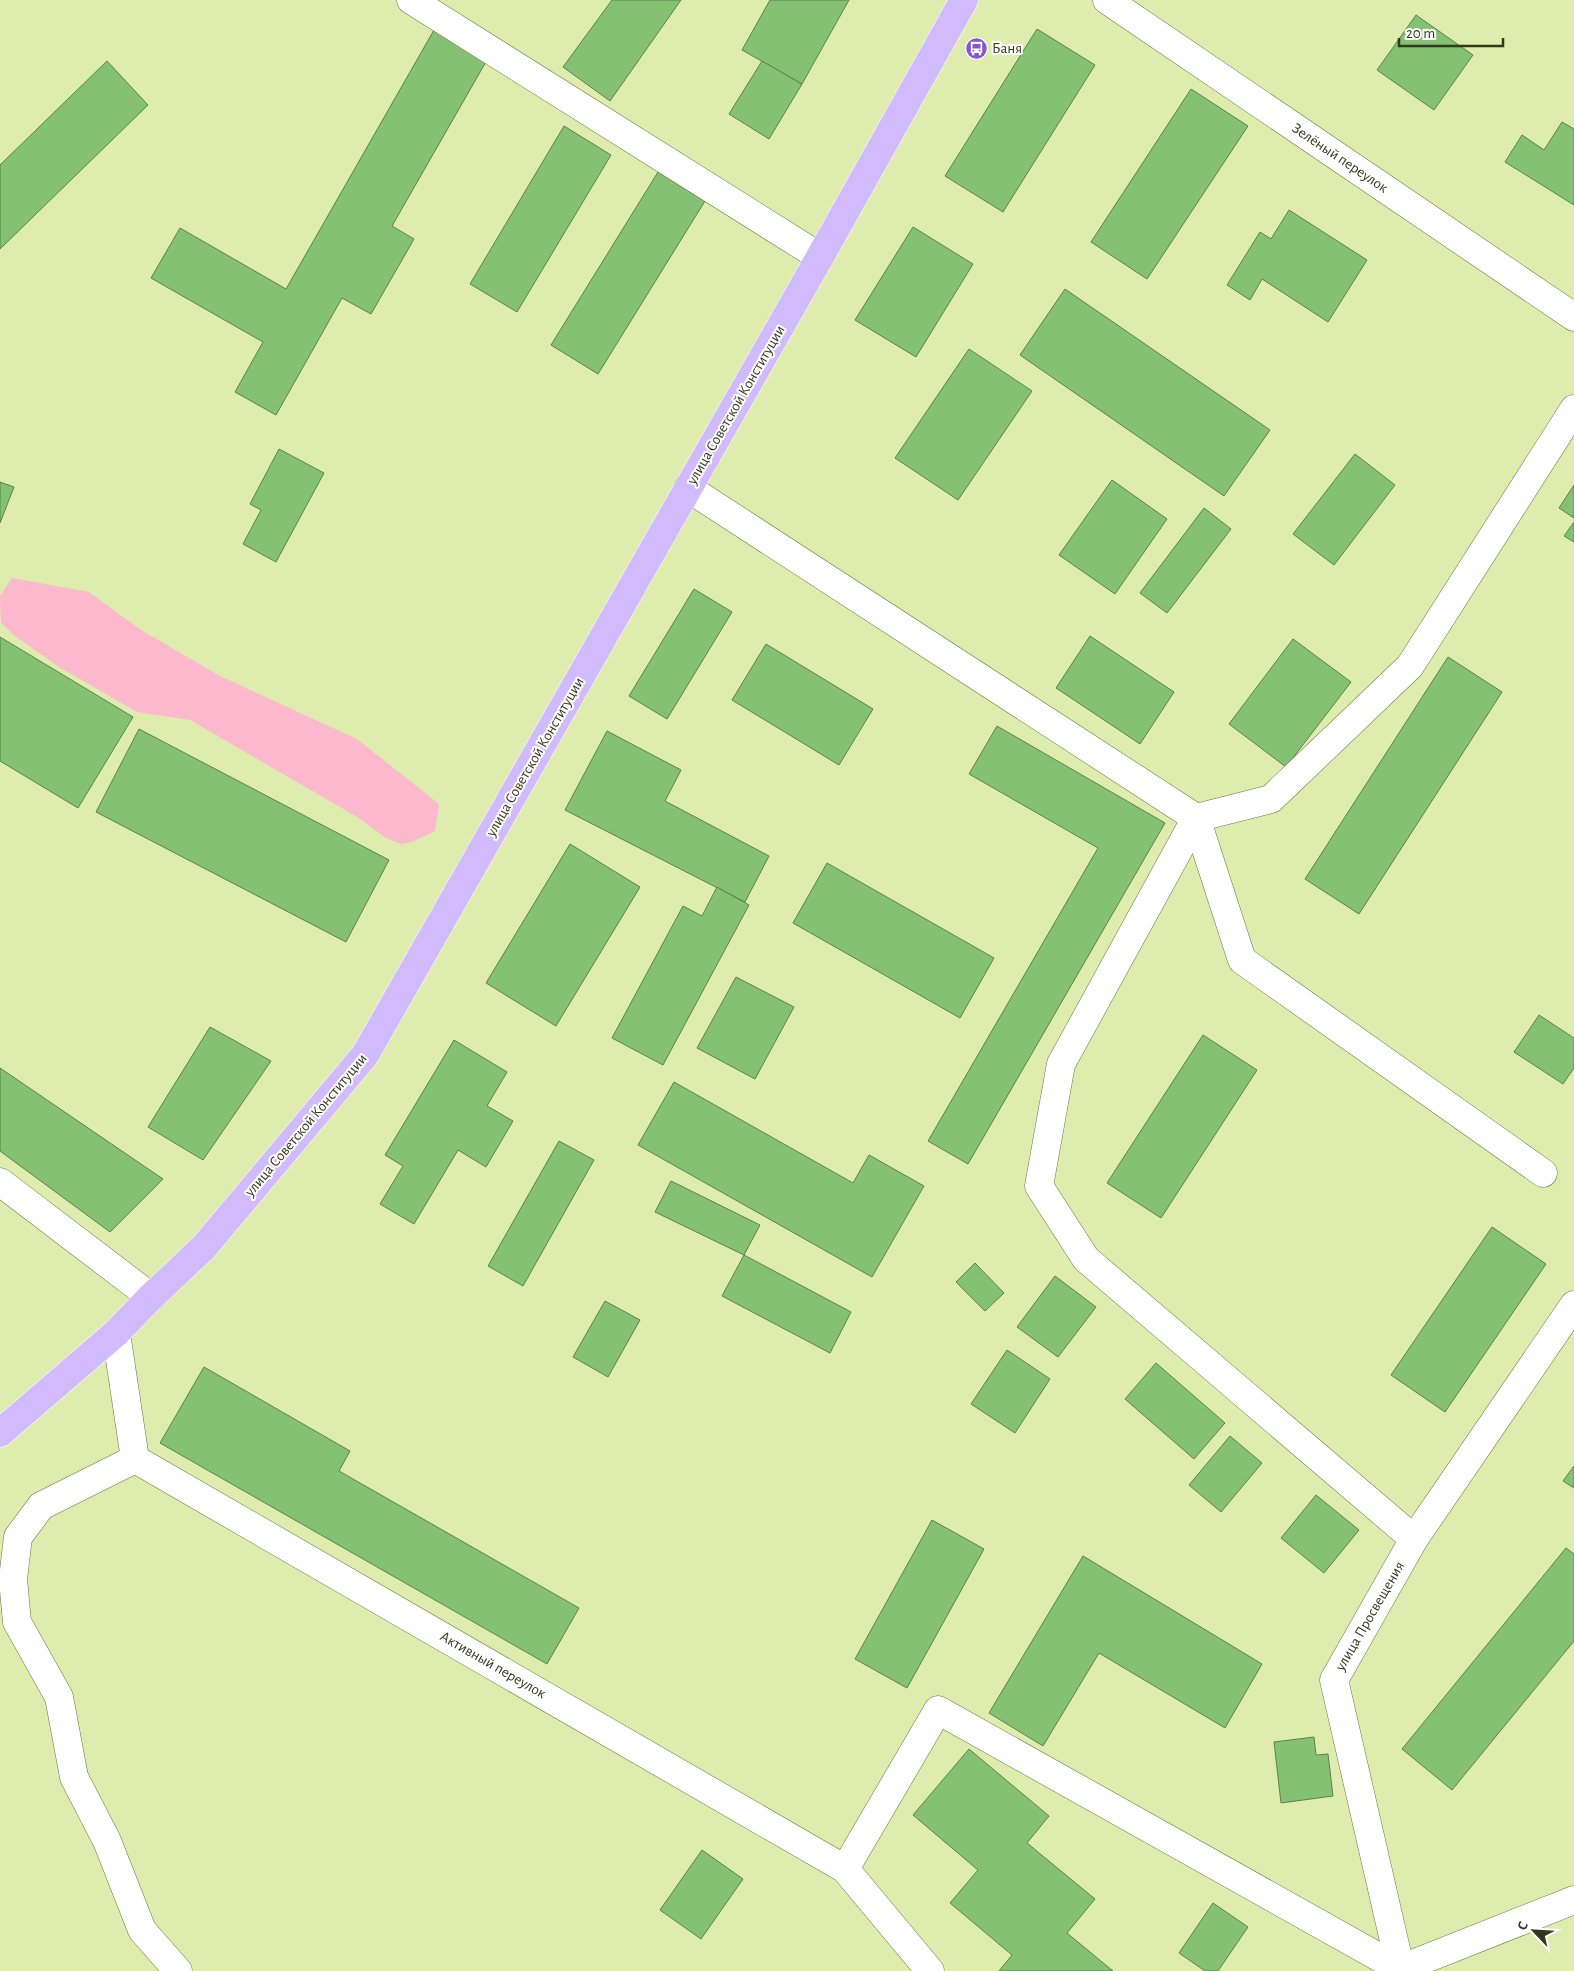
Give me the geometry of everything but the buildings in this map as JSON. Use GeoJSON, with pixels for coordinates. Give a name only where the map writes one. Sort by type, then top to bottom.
{"type":"FeatureCollection","features":[{"type":"Feature","properties":{"kind":"main road","name":"улица Советской Конституции"},"geometry":{"type":"LineString","coordinates":[[0,1433],[116,1333],[150,1297],[204,1247],[365,1056],[820,257],[964,0]]}},
{"type":"Feature","properties":{"kind":"street"},"geometry":{"type":"LineString","coordinates":[[411,0],[820,257]]}},
{"type":"Feature","properties":{"kind":"street","name":"Зелёный переулок"},"geometry":{"type":"LineString","coordinates":[[1107,0],[1574,317]]}},
{"type":"Feature","properties":{"kind":"street"},"geometry":{"type":"LineString","coordinates":[[1414,1539],[1086,1259],[1038,1186],[1061,1064],[1196,818],[1271,799],[1410,666],[1574,410]]}},
{"type":"Feature","properties":{"kind":"street"},"geometry":{"type":"LineString","coordinates":[[688,488],[1196,818],[1242,960],[1543,1174]]}},
{"type":"Feature","properties":{"kind":"street"},"geometry":{"type":"LineString","coordinates":[[0,1182],[150,1297]]}},
{"type":"Feature","properties":{"kind":"street","name":"улица Просвещения"},"geometry":{"type":"LineString","coordinates":[[1400,1970],[1334,1680],[1414,1539],[1574,1305]]}},
{"type":"Feature","properties":{"kind":"street"},"geometry":{"type":"LineString","coordinates":[[116,1333],[135,1459],[41,1506],[18,1537],[13,1579],[16,1622],[59,1696],[74,1777],[107,1842],[142,1930],[178,1971]]}},
{"type":"Feature","properties":{"kind":"street","name":"Активный переулок"},"geometry":{"type":"LineString","coordinates":[[135,1459],[845,1868],[930,1971]]}},
{"type":"Feature","properties":{"kind":"street"},"geometry":{"type":"LineString","coordinates":[[845,1868],[938,1710],[1400,1970],[1574,1900]]}},
{"type":"Feature","properties":{"kind":"shaded area"},"geometry":{"type":"Polygon","coordinates":[[[12,578],[89,592],[141,630],[220,676],[357,739],[439,804],[435,831],[412,842],[401,844],[386,838],[359,818],[190,720],[137,712],[59,667],[15,636],[1,623],[0,596],[12,578]]]}},
{"type":"Feature","properties":{"kind":"place","name":"Баня"},"geometry":{"type":"Point","coordinates":[976,48]}}]}
